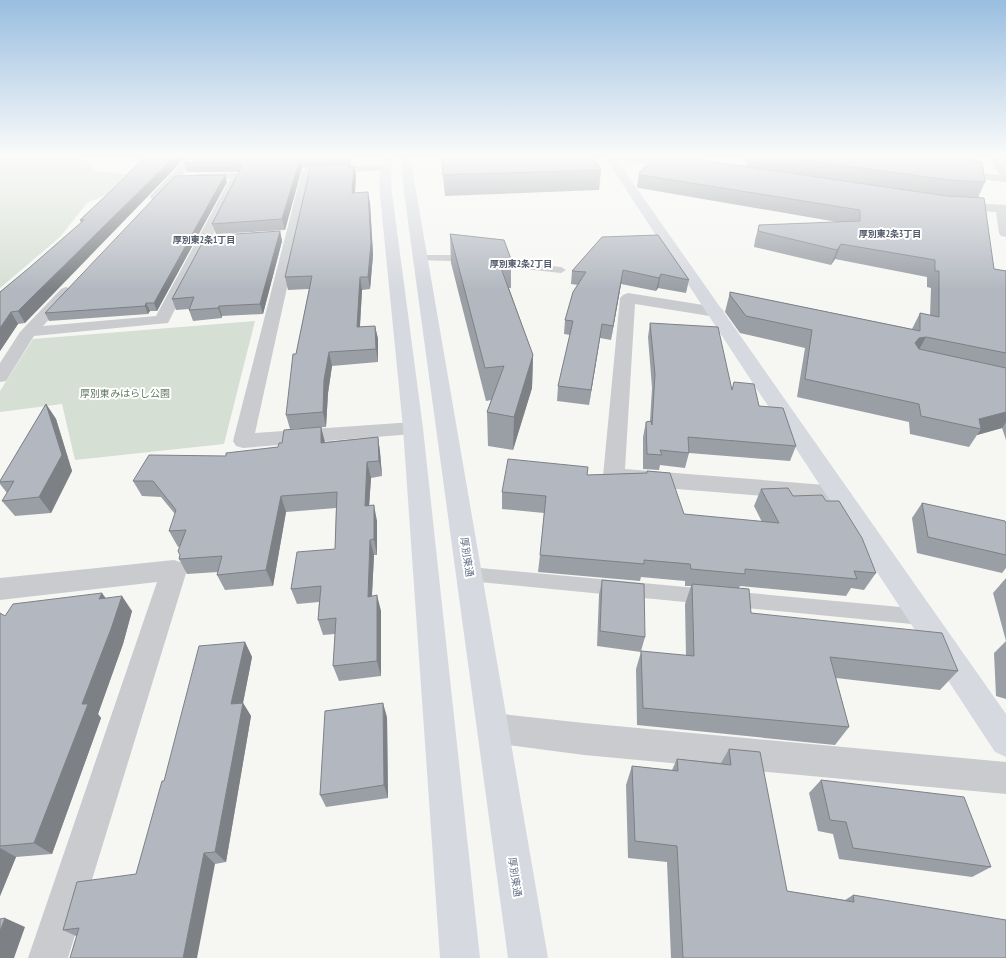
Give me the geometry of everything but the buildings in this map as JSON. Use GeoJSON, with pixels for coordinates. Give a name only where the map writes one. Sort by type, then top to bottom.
{"type":"FeatureCollection","features":[{"type":"Feature","properties":{"kind":"street"},"geometry":{"type":"LineString","coordinates":[[147,206],[152,201]]}},
{"type":"Feature","properties":{"kind":"street"},"geometry":{"type":"LineString","coordinates":[[28,332],[162,320],[225,201]]}},
{"type":"Feature","properties":{"kind":"street"},"geometry":{"type":"LineString","coordinates":[[296,201],[284,236],[243,441],[413,428]]}},
{"type":"Feature","properties":{"kind":"street"},"geometry":{"type":"LineString","coordinates":[[387,201],[413,428],[460,958]]}},
{"type":"Feature","properties":{"kind":"street","name":"厚別東通"},"geometry":{"type":"LineString","coordinates":[[411,201],[528,958]]}},
{"type":"Feature","properties":{"kind":"street"},"geometry":{"type":"LineString","coordinates":[[640,201],[1006,740]]}},
{"type":"Feature","properties":{"kind":"street"},"geometry":{"type":"LineString","coordinates":[[947,205],[1004,209],[1006,232]]}},
{"type":"Feature","properties":{"kind":"street"},"geometry":{"type":"LineString","coordinates":[[205,240],[221,239]]}},
{"type":"Feature","properties":{"kind":"street"},"geometry":{"type":"LineString","coordinates":[[0,378],[28,332],[76,281]]}},
{"type":"Feature","properties":{"kind":"street"},"geometry":{"type":"LineString","coordinates":[[716,312],[628,298],[614,476],[838,494]]}},
{"type":"Feature","properties":{"kind":"street"},"geometry":{"type":"LineString","coordinates":[[0,589],[174,570],[48,958]]}},
{"type":"Feature","properties":{"kind":"street"},"geometry":{"type":"LineString","coordinates":[[493,728],[584,739],[1006,778]]}},
{"type":"Feature","properties":{"kind":"lane"},"geometry":{"type":"LineString","coordinates":[[420,258],[450,258],[561,270]]}},
{"type":"Feature","properties":{"kind":"lane"},"geometry":{"type":"LineString","coordinates":[[469,574],[922,616]]}},
{"type":"Feature","properties":{"kind":"green space"},"geometry":{"type":"Polygon","coordinates":[[[0,201],[92,201],[87,203],[60,237],[0,288],[0,201]]]}},
{"type":"Feature","properties":{"kind":"green space","name":"厚別東みはらし公園"},"geometry":{"type":"Polygon","coordinates":[[[255,321],[224,444],[75,460],[62,404],[0,412],[0,391],[33,339],[255,321]]]}},
{"type":"Feature","properties":{"kind":"district","name":"厚別東2条3丁目"},"geometry":{"type":"Point","coordinates":[890,233]}},
{"type":"Feature","properties":{"kind":"district","name":"厚別東2条1丁目"},"geometry":{"type":"Point","coordinates":[204,239]}},
{"type":"Feature","properties":{"kind":"district","name":"厚別東2条2丁目"},"geometry":{"type":"Point","coordinates":[521,263]}}]}
